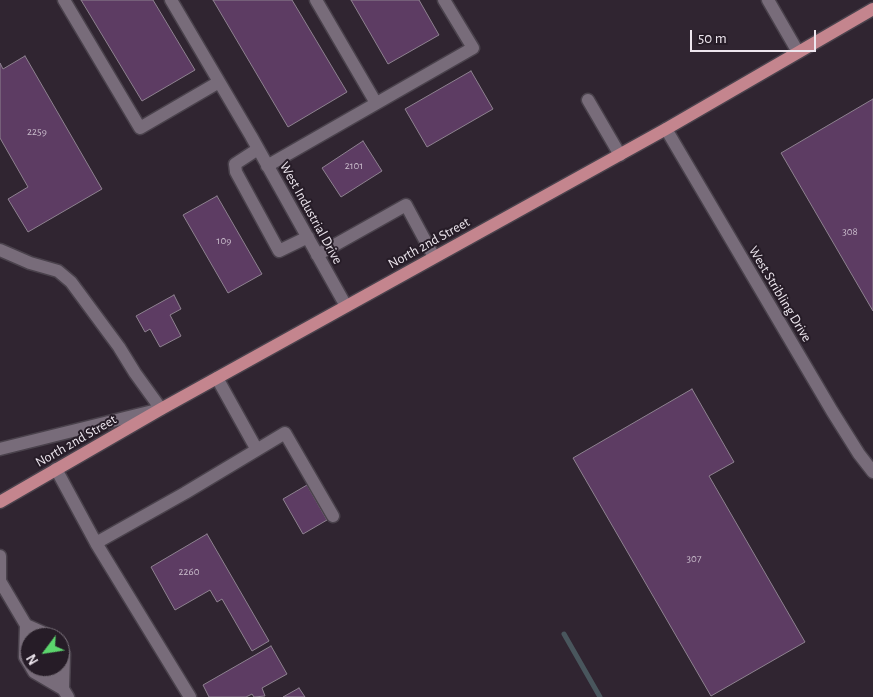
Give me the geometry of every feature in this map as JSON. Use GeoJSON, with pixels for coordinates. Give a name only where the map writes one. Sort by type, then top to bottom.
{"type":"FeatureCollection","features":[{"type":"Feature","properties":{"kind":"main road","name":"North 2nd Street"},"geometry":{"type":"LineString","coordinates":[[0,502],[161,409],[620,155],[873,9]]}},
{"type":"Feature","properties":{"kind":"street"},"geometry":{"type":"LineString","coordinates":[[64,0],[140,128],[219,82]]}},
{"type":"Feature","properties":{"kind":"street","name":"West Industrial Drive"},"geometry":{"type":"LineString","coordinates":[[171,0],[251,136],[346,306]]}},
{"type":"Feature","properties":{"kind":"street"},"geometry":{"type":"LineString","coordinates":[[316,0],[376,103]]}},
{"type":"Feature","properties":{"kind":"street"},"geometry":{"type":"LineString","coordinates":[[267,166],[472,48],[444,0]]}},
{"type":"Feature","properties":{"kind":"street"},"geometry":{"type":"LineString","coordinates":[[768,0],[798,52]]}},
{"type":"Feature","properties":{"kind":"street"},"geometry":{"type":"LineString","coordinates":[[588,100],[620,155]]}},
{"type":"Feature","properties":{"kind":"street","name":"West Stribling Drive"},"geometry":{"type":"LineString","coordinates":[[666,129],[832,410],[859,454],[873,472]]}},
{"type":"Feature","properties":{"kind":"street"},"geometry":{"type":"LineString","coordinates":[[258,149],[235,164],[236,172],[279,251],[308,237]]}},
{"type":"Feature","properties":{"kind":"street"},"geometry":{"type":"LineString","coordinates":[[318,255],[406,205],[434,257]]}},
{"type":"Feature","properties":{"kind":"street"},"geometry":{"type":"LineString","coordinates":[[0,250],[30,263],[58,271],[72,282],[161,409],[0,449]]}},
{"type":"Feature","properties":{"kind":"street"},"geometry":{"type":"LineString","coordinates":[[217,378],[257,450]]}},
{"type":"Feature","properties":{"kind":"street"},"geometry":{"type":"LineString","coordinates":[[96,543],[285,433],[333,516]]}},
{"type":"Feature","properties":{"kind":"street"},"geometry":{"type":"LineString","coordinates":[[56,469],[96,543],[190,697]]}},
{"type":"Feature","properties":{"kind":"street"},"geometry":{"type":"LineString","coordinates":[[0,556],[0,581],[26,625],[30,627]]}},
{"type":"Feature","properties":{"kind":"street"},"geometry":{"type":"LineString","coordinates":[[41,677],[65,693]]}},
{"type":"Feature","properties":{"kind":"street"},"geometry":{"type":"LineString","coordinates":[[56,677],[65,693]]}},
{"type":"Feature","properties":{"kind":"street"},"geometry":{"type":"LineString","coordinates":[[65,677],[65,693]]}},
{"type":"Feature","properties":{"kind":"building"},"geometry":{"type":"Polygon","coordinates":[[[81,0],[153,0],[195,70],[142,101],[81,0]]]}},
{"type":"Feature","properties":{"kind":"building"},"geometry":{"type":"Polygon","coordinates":[[[213,0],[292,0],[347,92],[288,127],[213,0]]]}},
{"type":"Feature","properties":{"kind":"building"},"geometry":{"type":"Polygon","coordinates":[[[351,0],[419,0],[439,35],[388,64],[351,0]]]}},
{"type":"Feature","properties":{"kind":"building"},"geometry":{"type":"Polygon","coordinates":[[[25,56],[102,189],[28,232],[8,199],[28,187],[0,138],[0,63],[3,69],[25,56]]]}},
{"type":"Feature","properties":{"kind":"building"},"geometry":{"type":"Polygon","coordinates":[[[471,71],[493,109],[427,147],[405,109],[471,71]]]}},
{"type":"Feature","properties":{"kind":"building"},"geometry":{"type":"Polygon","coordinates":[[[873,99],[873,311],[781,153],[873,99]]]}},
{"type":"Feature","properties":{"kind":"building"},"geometry":{"type":"Polygon","coordinates":[[[363,141],[382,171],[341,197],[322,168],[363,141]]]}},
{"type":"Feature","properties":{"kind":"building"},"geometry":{"type":"Polygon","coordinates":[[[217,196],[262,274],[228,293],[183,215],[217,196]]]}},
{"type":"Feature","properties":{"kind":"building"},"geometry":{"type":"Polygon","coordinates":[[[174,295],[181,309],[170,315],[181,336],[160,347],[150,329],[145,332],[136,316],[174,295]]]}},
{"type":"Feature","properties":{"kind":"building"},"geometry":{"type":"Polygon","coordinates":[[[692,389],[734,462],[709,476],[805,642],[711,696],[573,458],[692,389]]]}},
{"type":"Feature","properties":{"kind":"building"},"geometry":{"type":"Polygon","coordinates":[[[307,485],[327,520],[303,534],[283,499],[307,485]]]}},
{"type":"Feature","properties":{"kind":"building"},"geometry":{"type":"Polygon","coordinates":[[[207,534],[269,641],[252,651],[222,599],[217,602],[210,590],[175,610],[151,567],[207,534]]]}},
{"type":"Feature","properties":{"kind":"building"},"geometry":{"type":"Polygon","coordinates":[[[271,646],[287,674],[262,688],[265,696],[254,697],[252,694],[246,697],[209,697],[203,685],[271,646]]]}},
{"type":"Feature","properties":{"kind":"building"},"geometry":{"type":"Polygon","coordinates":[[[299,688],[305,697],[283,697],[299,688]]]}},
{"type":"Feature","properties":{"kind":"waterway"},"geometry":{"type":"LineString","coordinates":[[564,634],[600,697]]}}]}
